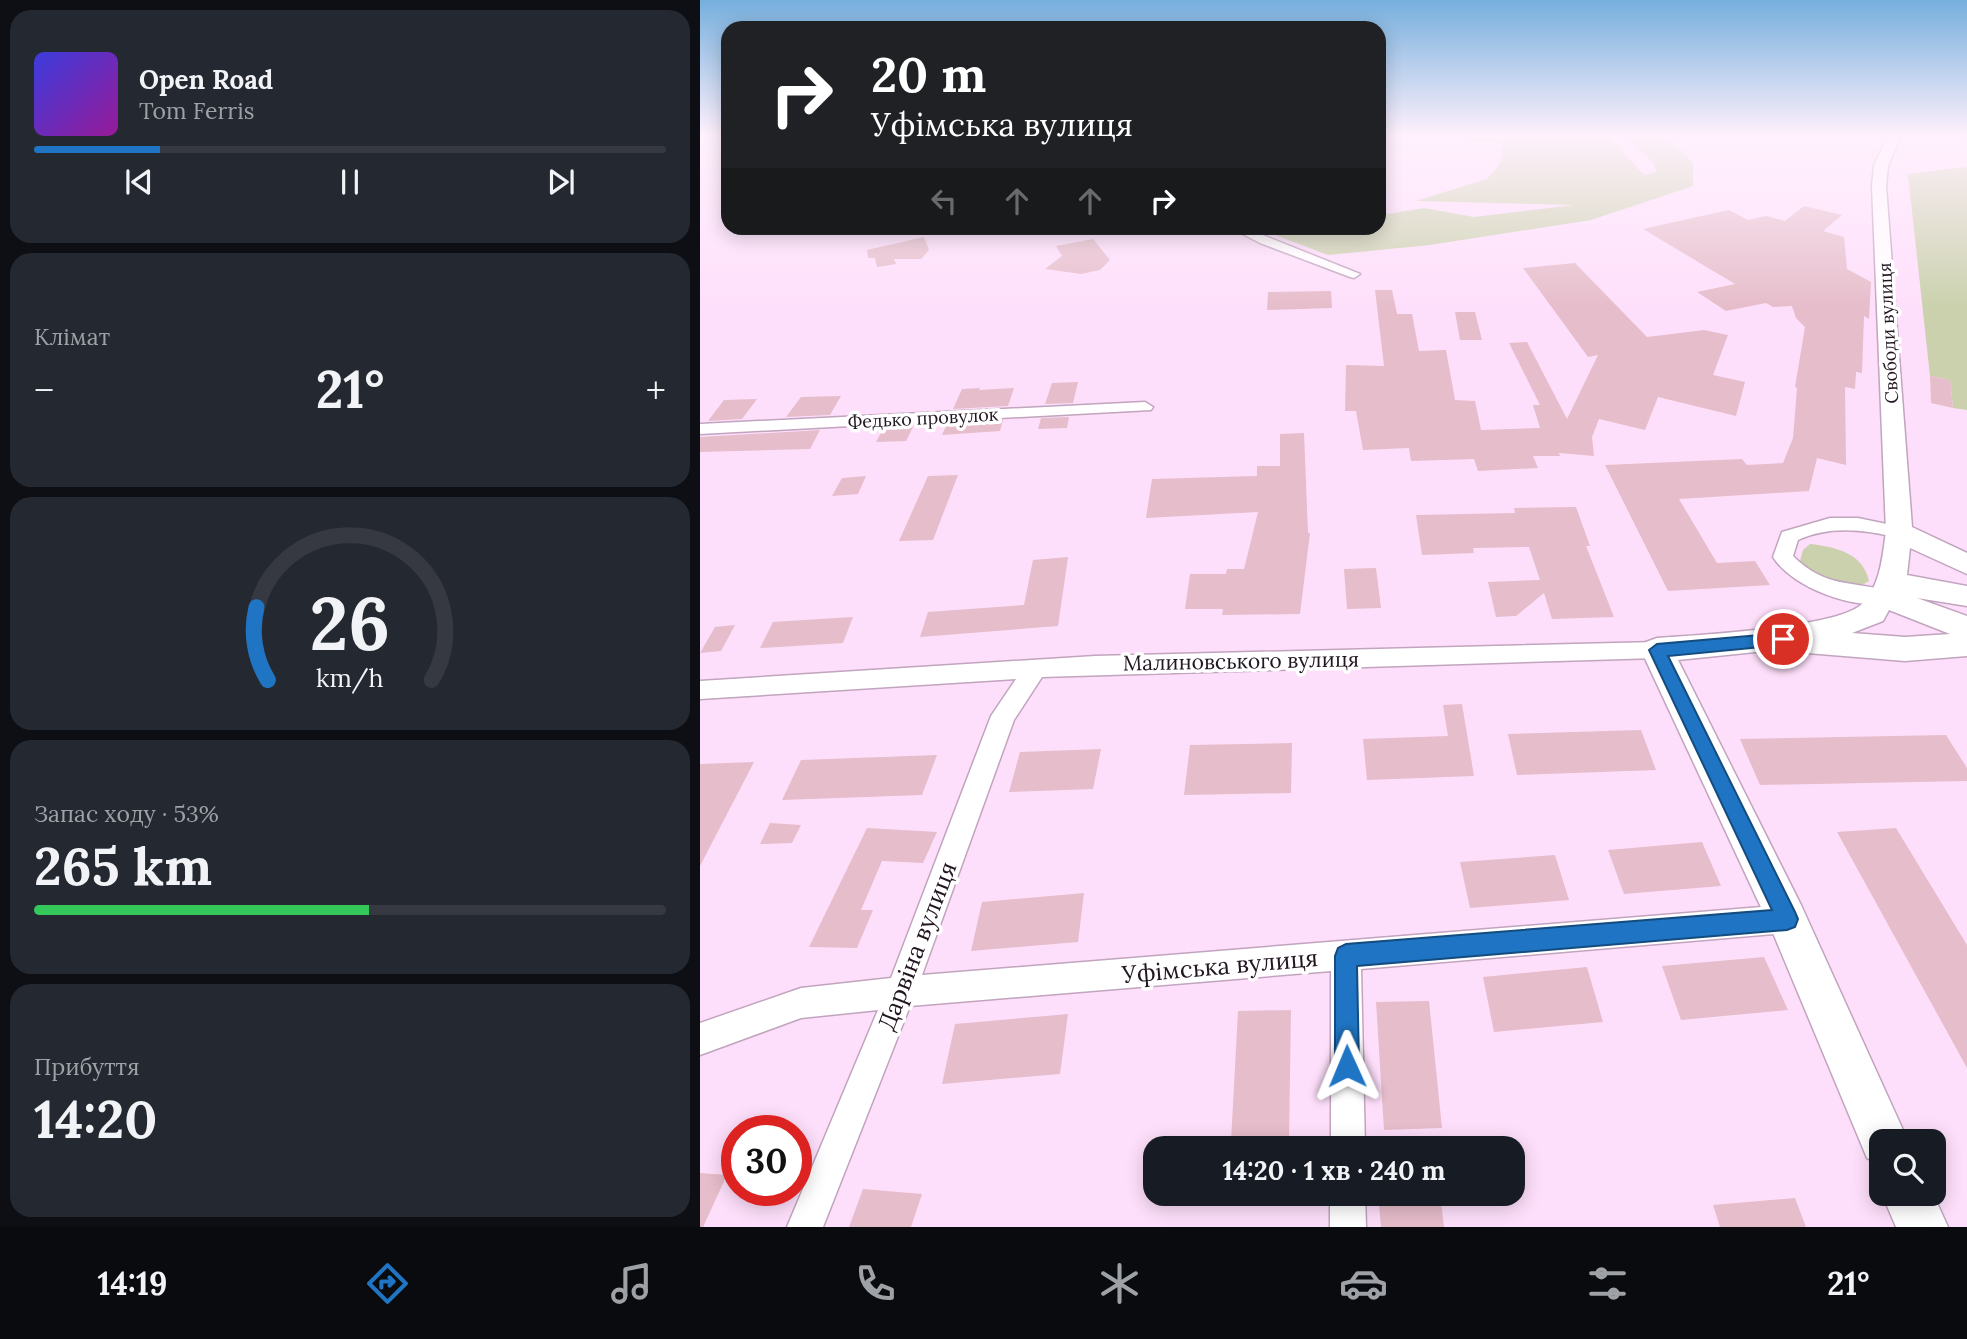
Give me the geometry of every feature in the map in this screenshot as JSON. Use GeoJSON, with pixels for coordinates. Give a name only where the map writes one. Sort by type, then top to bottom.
{"type":"FeatureCollection","features":[{"type":"Feature","properties":{"kind":"main road","name":"Свободи вулиця"},"geometry":{"type":"LineString","coordinates":[[1879,194],[1899,532],[1889,590]]}},
{"type":"Feature","properties":{"kind":"main road"},"geometry":{"type":"LineString","coordinates":[[1899,532],[1967,564]]}},
{"type":"Feature","properties":{"kind":"main road"},"geometry":{"type":"LineString","coordinates":[[1889,590],[1967,596]]}},
{"type":"Feature","properties":{"kind":"main road"},"geometry":{"type":"LineString","coordinates":[[1889,590],[1967,628]]}},
{"type":"Feature","properties":{"kind":"main road"},"geometry":{"type":"LineString","coordinates":[[1783,639],[1839,626],[1872,613],[1889,590]]}},
{"type":"Feature","properties":{"kind":"main road"},"geometry":{"type":"LineString","coordinates":[[1783,639],[1905,649],[1967,644]]}},
{"type":"Feature","properties":{"kind":"main road","name":"Малиновського вулиця"},"geometry":{"type":"LineString","coordinates":[[1657,650],[1783,639]]}},
{"type":"Feature","properties":{"kind":"main road"},"geometry":{"type":"LineString","coordinates":[[1657,650],[1787,919],[1879,1129]]}},
{"type":"Feature","properties":{"kind":"main road"},"geometry":{"type":"LineString","coordinates":[[1912,1206],[1922,1227]]}},
{"type":"Feature","properties":{"kind":"street"},"geometry":{"type":"LineString","coordinates":[[1255,235],[1354,274]]}},
{"type":"Feature","properties":{"kind":"street","name":"Федько провулок"},"geometry":{"type":"LineString","coordinates":[[700,429],[1145,407]]}},
{"type":"Feature","properties":{"kind":"street"},"geometry":{"type":"LineString","coordinates":[[1889,590],[1836,592],[1814,584],[1796,572],[1783,557],[1784,547],[1789,536],[1800,530],[1824,525],[1852,523],[1899,532]]}},
{"type":"Feature","properties":{"kind":"street","name":"Малиновського вулиця"},"geometry":{"type":"LineString","coordinates":[[700,690],[1095,665],[1657,650]]}},
{"type":"Feature","properties":{"kind":"street","name":"Дарвіна вулиця"},"geometry":{"type":"LineString","coordinates":[[806,1227],[901,992],[1003,716],[1035,669]]}},
{"type":"Feature","properties":{"kind":"street","name":"Уфімська вулиця"},"geometry":{"type":"LineString","coordinates":[[700,1039],[801,1003],[901,992],[1787,919]]}},
{"type":"Feature","properties":{"kind":"street"},"geometry":{"type":"LineString","coordinates":[[1346,956],[1348,1136]]}},
{"type":"Feature","properties":{"kind":"street"},"geometry":{"type":"LineString","coordinates":[[1348,1206],[1348,1227]]}},
{"type":"Feature","properties":{"kind":"green space"},"geometry":{"type":"Polygon","coordinates":[[[1438,194],[1668,194],[1591,220],[1430,245],[1328,255],[1275,235],[1386,235],[1386,213],[1424,208],[1474,217],[1574,205],[1416,201],[1438,194]]]}},
{"type":"Feature","properties":{"kind":"green space"},"geometry":{"type":"Polygon","coordinates":[[[1910,194],[1967,194],[1967,410],[1953,408],[1950,380],[1930,376],[1910,194]]]}},
{"type":"Feature","properties":{"kind":"green space"},"geometry":{"type":"Polygon","coordinates":[[[1810,544],[1839,550],[1855,558],[1866,571],[1869,581],[1853,587],[1845,586],[1804,570],[1800,561],[1803,550],[1810,544]]]}},
{"type":"Feature","properties":{"kind":"building"},"geometry":{"type":"Polygon","coordinates":[[[1804,206],[1842,215],[1823,231],[1844,237],[1847,269],[1871,282],[1869,319],[1864,316],[1862,373],[1856,372],[1855,389],[1845,387],[1846,465],[1817,458],[1809,491],[1679,499],[1717,563],[1755,561],[1770,585],[1668,591],[1605,465],[1742,459],[1747,465],[1783,463],[1793,438],[1795,387],[1805,327],[1796,318],[1792,306],[1773,307],[1766,303],[1726,311],[1697,292],[1735,284],[1643,229],[1729,210],[1748,220],[1766,216],[1785,221],[1804,206]]]}},
{"type":"Feature","properties":{"kind":"building"},"geometry":{"type":"Polygon","coordinates":[[[924,237],[929,250],[921,259],[894,259],[896,264],[877,267],[875,258],[868,258],[867,250],[924,237]]]}},
{"type":"Feature","properties":{"kind":"building"},"geometry":{"type":"Polygon","coordinates":[[[1093,239],[1110,260],[1100,270],[1081,274],[1045,269],[1062,256],[1056,246],[1093,239]]]}},
{"type":"Feature","properties":{"kind":"building"},"geometry":{"type":"Polygon","coordinates":[[[1575,263],[1647,337],[1704,330],[1728,335],[1713,375],[1745,382],[1736,416],[1658,397],[1645,430],[1599,419],[1592,437],[1594,456],[1559,453],[1560,456],[1533,456],[1538,468],[1478,471],[1474,459],[1411,461],[1409,448],[1363,450],[1356,411],[1345,411],[1346,365],[1384,366],[1375,290],[1392,290],[1397,314],[1412,314],[1419,351],[1446,350],[1455,400],[1475,401],[1481,430],[1540,428],[1533,405],[1540,405],[1509,343],[1527,342],[1567,419],[1598,355],[1588,357],[1523,268],[1575,263]]]}},
{"type":"Feature","properties":{"kind":"building"},"geometry":{"type":"Polygon","coordinates":[[[1331,291],[1332,308],[1267,310],[1268,292],[1331,291]]]}},
{"type":"Feature","properties":{"kind":"building"},"geometry":{"type":"Polygon","coordinates":[[[1455,312],[1475,312],[1482,340],[1460,340],[1455,312]]]}},
{"type":"Feature","properties":{"kind":"building"},"geometry":{"type":"Polygon","coordinates":[[[1930,376],[1950,380],[1953,408],[1931,403],[1930,376]]]}},
{"type":"Feature","properties":{"kind":"building"},"geometry":{"type":"Polygon","coordinates":[[[1078,382],[1073,403],[1045,404],[1052,383],[1078,382]]]}},
{"type":"Feature","properties":{"kind":"building"},"geometry":{"type":"Polygon","coordinates":[[[980,388],[979,390],[1014,388],[1008,406],[953,409],[962,389],[980,388]]]}},
{"type":"Feature","properties":{"kind":"building"},"geometry":{"type":"Polygon","coordinates":[[[841,396],[830,415],[786,417],[801,397],[841,396]]]}},
{"type":"Feature","properties":{"kind":"building"},"geometry":{"type":"Polygon","coordinates":[[[757,399],[742,419],[708,421],[724,400],[757,399]]]}},
{"type":"Feature","properties":{"kind":"building"},"geometry":{"type":"Polygon","coordinates":[[[1069,417],[1067,428],[1038,429],[1041,418],[1069,417]]]}},
{"type":"Feature","properties":{"kind":"building"},"geometry":{"type":"Polygon","coordinates":[[[1003,420],[1000,431],[942,435],[947,424],[1003,420]]]}},
{"type":"Feature","properties":{"kind":"building"},"geometry":{"type":"Polygon","coordinates":[[[914,425],[906,441],[876,442],[884,427],[914,425]]]}},
{"type":"Feature","properties":{"kind":"building"},"geometry":{"type":"Polygon","coordinates":[[[820,430],[810,449],[700,452],[700,437],[820,430]]]}},
{"type":"Feature","properties":{"kind":"building"},"geometry":{"type":"Polygon","coordinates":[[[1304,433],[1310,533],[1300,614],[1222,615],[1223,609],[1185,609],[1190,574],[1226,574],[1227,569],[1244,569],[1258,512],[1146,518],[1152,479],[1257,476],[1257,466],[1280,466],[1280,434],[1304,433]]]}},
{"type":"Feature","properties":{"kind":"building"},"geometry":{"type":"Polygon","coordinates":[[[958,475],[933,540],[899,541],[928,476],[958,475]]]}},
{"type":"Feature","properties":{"kind":"building"},"geometry":{"type":"Polygon","coordinates":[[[866,476],[858,494],[832,496],[842,478],[866,476]]]}},
{"type":"Feature","properties":{"kind":"building"},"geometry":{"type":"Polygon","coordinates":[[[1576,507],[1590,546],[1586,546],[1614,617],[1552,619],[1544,593],[1516,616],[1496,617],[1488,582],[1540,580],[1529,547],[1473,548],[1474,553],[1422,555],[1416,515],[1515,513],[1514,508],[1576,507]]]}},
{"type":"Feature","properties":{"kind":"building"},"geometry":{"type":"Polygon","coordinates":[[[1068,557],[1058,626],[920,637],[928,612],[1024,605],[1033,560],[1068,557]]]}},
{"type":"Feature","properties":{"kind":"building"},"geometry":{"type":"Polygon","coordinates":[[[1376,568],[1381,608],[1347,609],[1344,569],[1376,568]]]}},
{"type":"Feature","properties":{"kind":"building"},"geometry":{"type":"Polygon","coordinates":[[[853,617],[843,643],[760,648],[773,622],[853,617]]]}},
{"type":"Feature","properties":{"kind":"building"},"geometry":{"type":"Polygon","coordinates":[[[735,625],[721,651],[700,653],[715,627],[735,625]]]}},
{"type":"Feature","properties":{"kind":"building"},"geometry":{"type":"Polygon","coordinates":[[[1462,704],[1474,776],[1367,780],[1363,739],[1448,736],[1443,705],[1462,704]]]}},
{"type":"Feature","properties":{"kind":"building"},"geometry":{"type":"Polygon","coordinates":[[[1641,730],[1656,770],[1517,775],[1508,734],[1641,730]]]}},
{"type":"Feature","properties":{"kind":"building"},"geometry":{"type":"Polygon","coordinates":[[[1946,735],[1967,768],[1967,781],[1760,785],[1740,739],[1946,735]]]}},
{"type":"Feature","properties":{"kind":"building"},"geometry":{"type":"Polygon","coordinates":[[[1292,743],[1291,793],[1184,795],[1190,745],[1292,743]]]}},
{"type":"Feature","properties":{"kind":"building"},"geometry":{"type":"Polygon","coordinates":[[[1101,749],[1093,789],[1009,792],[1020,752],[1101,749]]]}},
{"type":"Feature","properties":{"kind":"building"},"geometry":{"type":"Polygon","coordinates":[[[937,755],[922,795],[782,800],[801,760],[937,755]]]}},
{"type":"Feature","properties":{"kind":"building"},"geometry":{"type":"Polygon","coordinates":[[[754,762],[700,866],[700,764],[754,762]]]}},
{"type":"Feature","properties":{"kind":"building"},"geometry":{"type":"Polygon","coordinates":[[[770,823],[801,825],[792,843],[760,844],[770,823]]]}},
{"type":"Feature","properties":{"kind":"building"},"geometry":{"type":"Polygon","coordinates":[[[867,828],[937,832],[923,863],[882,861],[861,910],[873,910],[857,948],[809,947],[867,828]]]}},
{"type":"Feature","properties":{"kind":"building"},"geometry":{"type":"Polygon","coordinates":[[[1896,828],[1967,945],[1967,1068],[1837,832],[1896,828]]]}},
{"type":"Feature","properties":{"kind":"building"},"geometry":{"type":"Polygon","coordinates":[[[1702,842],[1721,886],[1624,894],[1608,850],[1702,842]]]}},
{"type":"Feature","properties":{"kind":"building"},"geometry":{"type":"Polygon","coordinates":[[[1555,855],[1569,900],[1470,908],[1460,862],[1555,855]]]}},
{"type":"Feature","properties":{"kind":"building"},"geometry":{"type":"Polygon","coordinates":[[[1084,893],[1078,942],[971,951],[982,902],[1084,893]]]}},
{"type":"Feature","properties":{"kind":"building"},"geometry":{"type":"Polygon","coordinates":[[[1764,957],[1788,1010],[1681,1020],[1662,966],[1764,957]]]}},
{"type":"Feature","properties":{"kind":"building"},"geometry":{"type":"Polygon","coordinates":[[[1587,967],[1603,1022],[1494,1032],[1483,977],[1587,967]]]}},
{"type":"Feature","properties":{"kind":"building"},"geometry":{"type":"Polygon","coordinates":[[[1429,1001],[1442,1128],[1384,1130],[1376,1002],[1429,1001]]]}},
{"type":"Feature","properties":{"kind":"building"},"geometry":{"type":"Polygon","coordinates":[[[1291,1010],[1289,1136],[1231,1136],[1238,1011],[1291,1010]]]}},
{"type":"Feature","properties":{"kind":"building"},"geometry":{"type":"Polygon","coordinates":[[[1068,1014],[1060,1074],[942,1084],[955,1024],[1068,1014]]]}},
{"type":"Feature","properties":{"kind":"building"},"geometry":{"type":"Polygon","coordinates":[[[700,1173],[721,1175],[721,1188],[703,1227],[700,1227],[700,1173]]]}},
{"type":"Feature","properties":{"kind":"building"},"geometry":{"type":"Polygon","coordinates":[[[863,1189],[922,1194],[911,1227],[849,1227],[863,1189]]]}},
{"type":"Feature","properties":{"kind":"building"},"geometry":{"type":"Polygon","coordinates":[[[1795,1198],[1806,1227],[1720,1227],[1713,1205],[1795,1198]]]}},
{"type":"Feature","properties":{"kind":"building"},"geometry":{"type":"Polygon","coordinates":[[[1379,1206],[1442,1206],[1444,1227],[1381,1227],[1379,1206]]]}},
{"type":"Feature","properties":{"kind":"route"},"geometry":{"type":"LineString","coordinates":[[1347,1066],[1346,956],[1787,919],[1657,650],[1709,648],[1783,639]]}}]}
